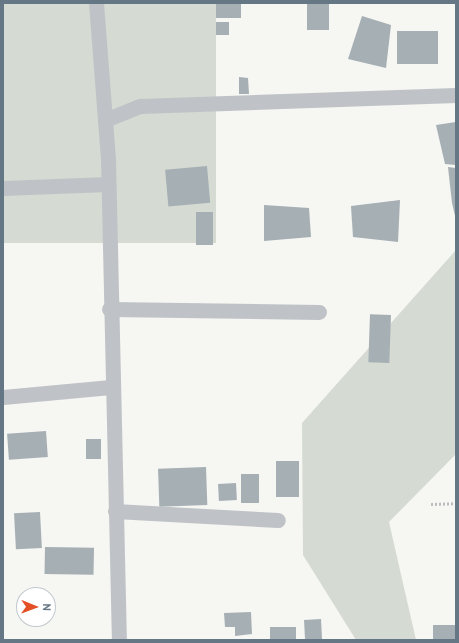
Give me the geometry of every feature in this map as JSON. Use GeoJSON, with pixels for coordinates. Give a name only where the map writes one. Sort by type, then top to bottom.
{"type":"FeatureCollection","features":[{"type":"Feature","properties":{"kind":"street"},"geometry":{"type":"LineString","coordinates":[[96,3],[105,120],[108,184],[109,309],[119,640]]}},
{"type":"Feature","properties":{"kind":"street"},"geometry":{"type":"LineString","coordinates":[[105,120],[140,106],[456,95]]}},
{"type":"Feature","properties":{"kind":"street"},"geometry":{"type":"LineString","coordinates":[[3,188],[108,184]]}},
{"type":"Feature","properties":{"kind":"street"},"geometry":{"type":"LineString","coordinates":[[109,309],[319,312]]}},
{"type":"Feature","properties":{"kind":"street"},"geometry":{"type":"LineString","coordinates":[[3,397],[111,387]]}},
{"type":"Feature","properties":{"kind":"street"},"geometry":{"type":"LineString","coordinates":[[115,511],[278,520]]}},
{"type":"Feature","properties":{"kind":"path"},"geometry":{"type":"LineString","coordinates":[[431,504],[456,503]]}},
{"type":"Feature","properties":{"kind":"shaded area"},"geometry":{"type":"Polygon","coordinates":[[[3,3],[216,3],[216,243],[3,243],[3,3]]]}},
{"type":"Feature","properties":{"kind":"shaded area"},"geometry":{"type":"Polygon","coordinates":[[[456,250],[456,454],[389,522],[416,640],[356,640],[303,555],[302,423],[456,250]]]}},
{"type":"Feature","properties":{"kind":"building"},"geometry":{"type":"Polygon","coordinates":[[[216,3],[241,3],[241,18],[216,18],[216,3]]]}},
{"type":"Feature","properties":{"kind":"building"},"geometry":{"type":"Polygon","coordinates":[[[307,3],[329,3],[329,30],[307,30],[307,3]]]}},
{"type":"Feature","properties":{"kind":"building"},"geometry":{"type":"Polygon","coordinates":[[[362,16],[391,25],[386,68],[348,59],[362,16]]]}},
{"type":"Feature","properties":{"kind":"building"},"geometry":{"type":"Polygon","coordinates":[[[216,22],[229,22],[229,35],[216,35],[216,22]]]}},
{"type":"Feature","properties":{"kind":"building"},"geometry":{"type":"Polygon","coordinates":[[[397,31],[438,31],[438,64],[397,64],[397,31]]]}},
{"type":"Feature","properties":{"kind":"building"},"geometry":{"type":"Polygon","coordinates":[[[239,77],[248,78],[249,94],[239,94],[239,77]]]}},
{"type":"Feature","properties":{"kind":"building"},"geometry":{"type":"Polygon","coordinates":[[[456,122],[456,165],[445,164],[436,125],[456,122]]]}},
{"type":"Feature","properties":{"kind":"building"},"geometry":{"type":"Polygon","coordinates":[[[207,166],[210,203],[168,207],[165,170],[207,166]]]}},
{"type":"Feature","properties":{"kind":"building"},"geometry":{"type":"Polygon","coordinates":[[[448,167],[456,168],[456,220],[452,203],[448,167]]]}},
{"type":"Feature","properties":{"kind":"building"},"geometry":{"type":"Polygon","coordinates":[[[400,200],[398,242],[353,237],[351,206],[400,200]]]}},
{"type":"Feature","properties":{"kind":"building"},"geometry":{"type":"Polygon","coordinates":[[[264,205],[309,208],[311,237],[264,241],[264,205]]]}},
{"type":"Feature","properties":{"kind":"building"},"geometry":{"type":"Polygon","coordinates":[[[196,212],[213,212],[213,245],[196,245],[196,212]]]}},
{"type":"Feature","properties":{"kind":"building"},"geometry":{"type":"Polygon","coordinates":[[[370,314],[391,315],[389,363],[368,362],[370,314]]]}},
{"type":"Feature","properties":{"kind":"building"},"geometry":{"type":"Polygon","coordinates":[[[46,431],[48,457],[9,460],[7,434],[46,431]]]}},
{"type":"Feature","properties":{"kind":"building"},"geometry":{"type":"Polygon","coordinates":[[[86,439],[101,439],[101,459],[86,459],[86,439]]]}},
{"type":"Feature","properties":{"kind":"building"},"geometry":{"type":"Polygon","coordinates":[[[276,461],[299,461],[299,497],[276,497],[276,461]]]}},
{"type":"Feature","properties":{"kind":"building"},"geometry":{"type":"Polygon","coordinates":[[[206,467],[207,505],[159,507],[158,469],[206,467]]]}},
{"type":"Feature","properties":{"kind":"building"},"geometry":{"type":"Polygon","coordinates":[[[241,474],[259,474],[259,503],[241,503],[241,474]]]}},
{"type":"Feature","properties":{"kind":"building"},"geometry":{"type":"Polygon","coordinates":[[[236,483],[237,500],[219,501],[218,484],[236,483]]]}},
{"type":"Feature","properties":{"kind":"building"},"geometry":{"type":"Polygon","coordinates":[[[40,512],[42,548],[16,549],[14,513],[40,512]]]}},
{"type":"Feature","properties":{"kind":"building"},"geometry":{"type":"Polygon","coordinates":[[[45,547],[94,548],[94,575],[45,574],[45,547]]]}},
{"type":"Feature","properties":{"kind":"building"},"geometry":{"type":"Polygon","coordinates":[[[251,612],[252,634],[235,636],[235,627],[225,627],[224,613],[251,612]]]}},
{"type":"Feature","properties":{"kind":"building"},"geometry":{"type":"Polygon","coordinates":[[[321,619],[322,640],[305,640],[304,620],[321,619]]]}},
{"type":"Feature","properties":{"kind":"building"},"geometry":{"type":"Polygon","coordinates":[[[433,625],[456,625],[456,640],[433,640],[433,625]]]}},
{"type":"Feature","properties":{"kind":"building"},"geometry":{"type":"Polygon","coordinates":[[[270,627],[296,627],[296,640],[270,640],[270,627]]]}}]}
